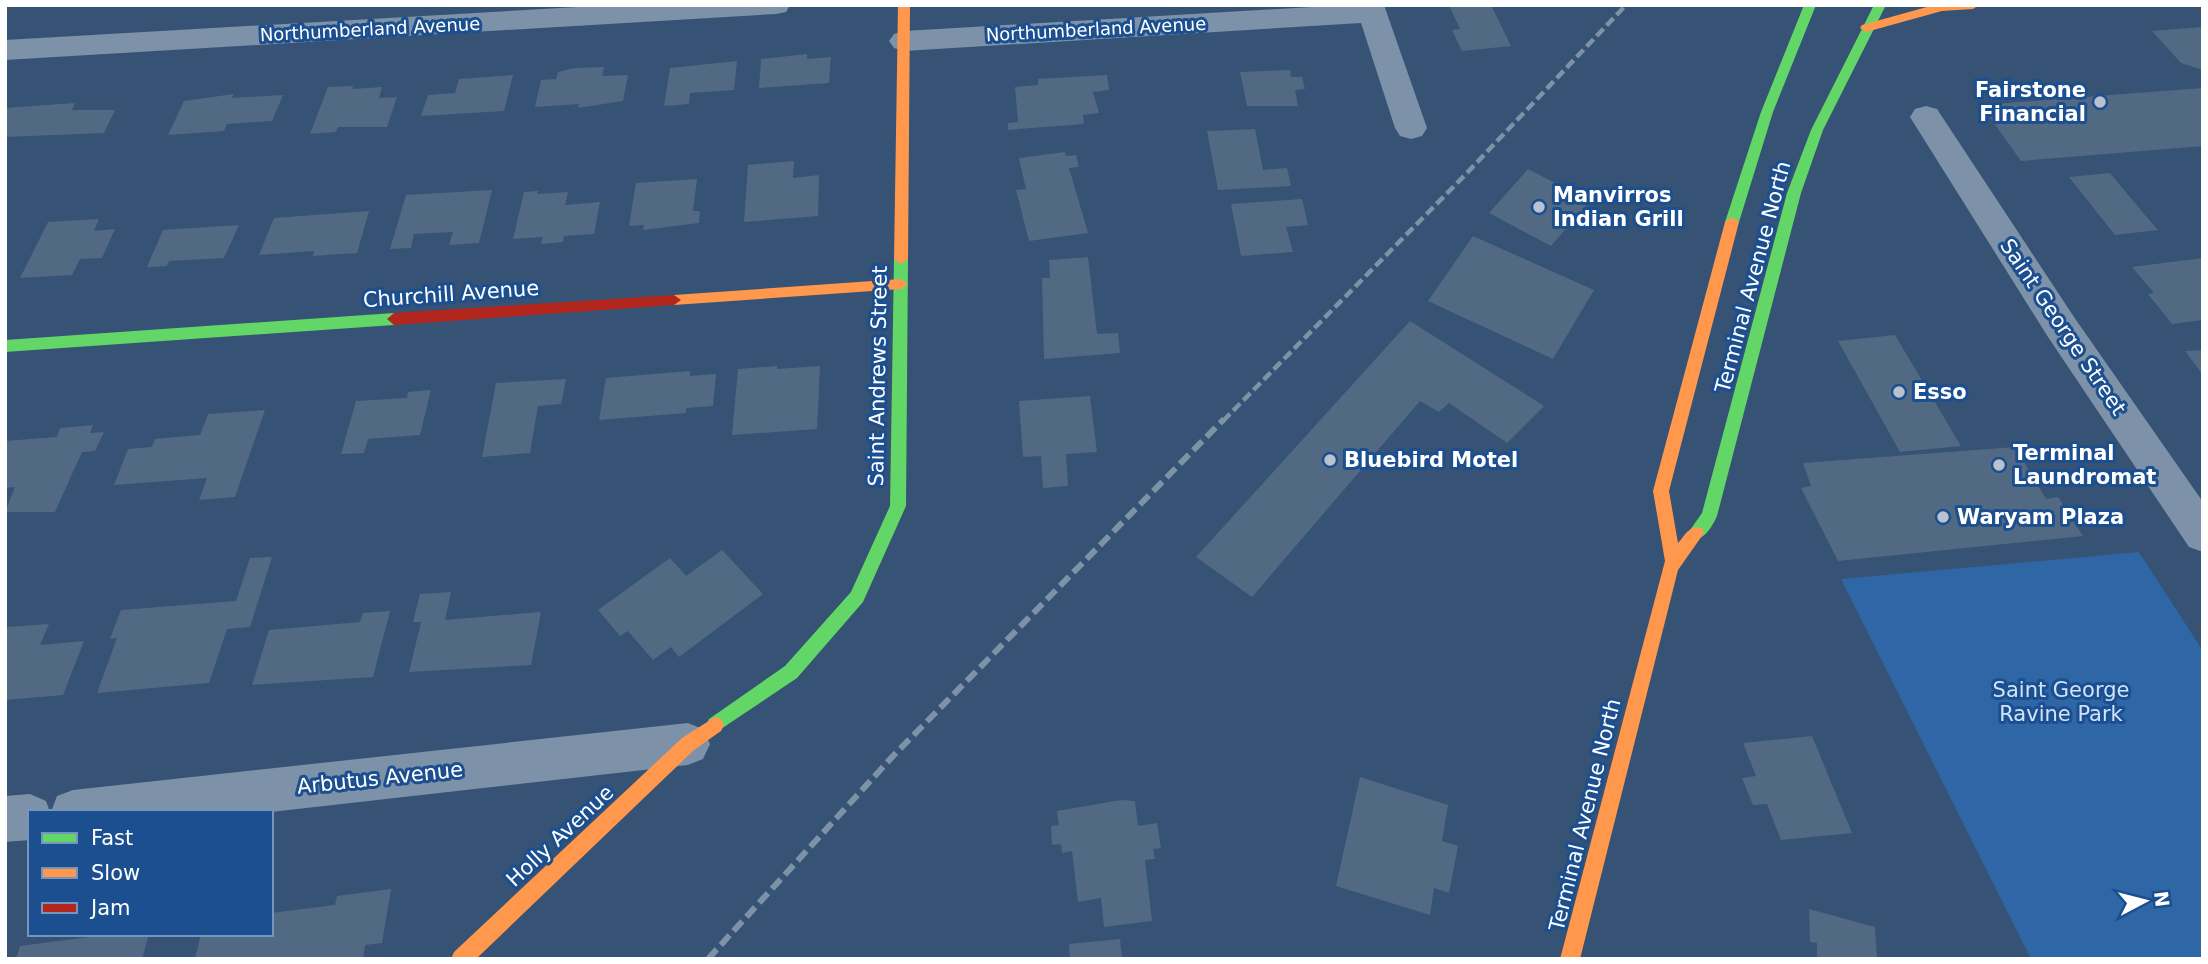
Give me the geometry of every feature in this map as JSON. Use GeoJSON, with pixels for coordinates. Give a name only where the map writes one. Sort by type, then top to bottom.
{"type":"FeatureCollection","features":[{"type":"Feature","properties":{"kind":"main road","name":"Saint Andrews Street"},"geometry":{"type":"LineString","coordinates":[[688,744],[791,672],[857,597],[898,506],[904,5]]}},
{"type":"Feature","properties":{"kind":"main road","name":"Terminal Avenue North"},"geometry":{"type":"LineString","coordinates":[[1673,561],[1661,491],[1752,148],[1773,88],[1810,5]]}},
{"type":"Feature","properties":{"kind":"main road","name":"Terminal Avenue North"},"geometry":{"type":"LineString","coordinates":[[1570,959],[1673,561],[1709,516],[1794,193],[1816,130],[1880,5]]}},
{"type":"Feature","properties":{"kind":"main road"},"geometry":{"type":"LineString","coordinates":[[1866,28],[1942,7],[1973,5]]}},
{"type":"Feature","properties":{"kind":"main road","name":"Churchill Avenue"},"geometry":{"type":"LineString","coordinates":[[5,345],[901,284]]}},
{"type":"Feature","properties":{"kind":"main road","name":"Holly Avenue"},"geometry":{"type":"LineString","coordinates":[[461,959],[688,744]]}},
{"type":"Feature","properties":{"kind":"street","name":"Northumberland Avenue"},"geometry":{"type":"LineString","coordinates":[[5,50],[776,5]]}},
{"type":"Feature","properties":{"kind":"street","name":"Northumberland Avenue"},"geometry":{"type":"LineString","coordinates":[[904,41],[1370,9]]}},
{"type":"Feature","properties":{"kind":"street"},"geometry":{"type":"LineString","coordinates":[[1370,9],[1411,128]]}},
{"type":"Feature","properties":{"kind":"street","name":"Saint George Street"},"geometry":{"type":"LineString","coordinates":[[1926,117],[2068,337],[2203,535]]}},
{"type":"Feature","properties":{"kind":"street","name":"Arbutus Avenue"},"geometry":{"type":"LineString","coordinates":[[91,810],[688,744]]}},
{"type":"Feature","properties":{"kind":"street"},"geometry":{"type":"LineString","coordinates":[[5,819],[28,817]]}},
{"type":"Feature","properties":{"kind":"green space","name":"Saint George Ravine Park"},"geometry":{"type":"Polygon","coordinates":[[[2139,552],[2203,651],[2203,959],[2031,959],[1841,579],[2139,552]]]}},
{"type":"Feature","properties":{"kind":"building"},"geometry":{"type":"Polygon","coordinates":[[[1449,5],[1491,5],[1511,46],[1462,51],[1452,30],[1460,29],[1449,5]]]}},
{"type":"Feature","properties":{"kind":"building"},"geometry":{"type":"Polygon","coordinates":[[[2203,27],[2203,70],[2181,63],[2152,31],[2203,27]]]}},
{"type":"Feature","properties":{"kind":"building"},"geometry":{"type":"Polygon","coordinates":[[[807,54],[807,59],[831,57],[829,83],[759,88],[761,59],[807,54]]]}},
{"type":"Feature","properties":{"kind":"building"},"geometry":{"type":"Polygon","coordinates":[[[737,61],[734,90],[690,93],[689,104],[664,106],[670,68],[737,61]]]}},
{"type":"Feature","properties":{"kind":"building"},"geometry":{"type":"Polygon","coordinates":[[[604,67],[602,76],[628,75],[623,101],[578,108],[579,104],[535,107],[541,80],[556,79],[558,72],[574,68],[604,67]]]}},
{"type":"Feature","properties":{"kind":"building"},"geometry":{"type":"Polygon","coordinates":[[[1290,70],[1291,77],[1302,77],[1305,89],[1295,90],[1298,106],[1247,106],[1240,72],[1290,70]]]}},
{"type":"Feature","properties":{"kind":"building"},"geometry":{"type":"Polygon","coordinates":[[[513,75],[504,111],[421,116],[428,95],[455,93],[459,79],[513,75]]]}},
{"type":"Feature","properties":{"kind":"building"},"geometry":{"type":"Polygon","coordinates":[[[1107,75],[1109,90],[1093,92],[1099,113],[1083,115],[1084,124],[1008,130],[1008,123],[1018,122],[1015,87],[1038,85],[1038,79],[1107,75]]]}},
{"type":"Feature","properties":{"kind":"building"},"geometry":{"type":"Polygon","coordinates":[[[353,86],[352,89],[382,87],[379,98],[397,97],[387,127],[338,127],[336,132],[310,134],[328,87],[353,86]]]}},
{"type":"Feature","properties":{"kind":"building"},"geometry":{"type":"Polygon","coordinates":[[[2203,88],[2203,146],[2021,161],[1981,105],[2203,88]]]}},
{"type":"Feature","properties":{"kind":"building"},"geometry":{"type":"Polygon","coordinates":[[[234,94],[232,98],[283,95],[272,121],[227,124],[224,131],[168,135],[184,101],[234,94]]]}},
{"type":"Feature","properties":{"kind":"building"},"geometry":{"type":"Polygon","coordinates":[[[75,103],[72,110],[115,110],[104,133],[5,137],[5,108],[75,103]]]}},
{"type":"Feature","properties":{"kind":"building"},"geometry":{"type":"Polygon","coordinates":[[[1255,129],[1263,170],[1287,168],[1291,186],[1218,190],[1207,131],[1255,129]]]}},
{"type":"Feature","properties":{"kind":"building"},"geometry":{"type":"Polygon","coordinates":[[[1065,152],[1066,156],[1076,155],[1079,167],[1069,168],[1088,233],[1029,241],[1016,190],[1026,189],[1019,158],[1065,152]]]}},
{"type":"Feature","properties":{"kind":"building"},"geometry":{"type":"Polygon","coordinates":[[[794,161],[793,178],[819,175],[818,216],[744,222],[748,165],[794,161]]]}},
{"type":"Feature","properties":{"kind":"building","name":"Manvirros Indian Grill"},"geometry":{"type":"Polygon","coordinates":[[[1528,169],[1590,201],[1551,246],[1489,213],[1528,169]]]}},
{"type":"Feature","properties":{"kind":"building"},"geometry":{"type":"Polygon","coordinates":[[[2110,173],[2158,230],[2115,235],[2069,177],[2110,173]]]}},
{"type":"Feature","properties":{"kind":"building"},"geometry":{"type":"Polygon","coordinates":[[[697,179],[693,211],[700,211],[699,223],[643,230],[644,225],[629,226],[636,183],[697,179]]]}},
{"type":"Feature","properties":{"kind":"building"},"geometry":{"type":"Polygon","coordinates":[[[492,190],[479,243],[449,245],[453,232],[414,234],[411,248],[390,249],[406,195],[492,190]]]}},
{"type":"Feature","properties":{"kind":"building"},"geometry":{"type":"Polygon","coordinates":[[[538,191],[537,194],[568,192],[565,205],[600,202],[594,234],[564,236],[563,242],[541,244],[543,237],[513,239],[524,192],[538,191]]]}},
{"type":"Feature","properties":{"kind":"building"},"geometry":{"type":"Polygon","coordinates":[[[1302,199],[1308,225],[1286,227],[1293,252],[1241,256],[1231,204],[1302,199]]]}},
{"type":"Feature","properties":{"kind":"building"},"geometry":{"type":"Polygon","coordinates":[[[369,211],[357,253],[313,256],[314,251],[259,255],[274,218],[369,211]]]}},
{"type":"Feature","properties":{"kind":"building"},"geometry":{"type":"Polygon","coordinates":[[[99,219],[94,231],[115,229],[102,258],[80,259],[72,275],[20,278],[48,222],[99,219]]]}},
{"type":"Feature","properties":{"kind":"building"},"geometry":{"type":"Polygon","coordinates":[[[239,225],[224,258],[169,261],[167,266],[147,267],[163,230],[239,225]]]}},
{"type":"Feature","properties":{"kind":"building"},"geometry":{"type":"Polygon","coordinates":[[[1473,236],[1594,290],[1553,359],[1428,301],[1473,236]]]}},
{"type":"Feature","properties":{"kind":"building"},"geometry":{"type":"Polygon","coordinates":[[[1088,257],[1097,334],[1118,333],[1120,353],[1044,359],[1042,278],[1050,278],[1049,260],[1088,257]]]}},
{"type":"Feature","properties":{"kind":"building"},"geometry":{"type":"Polygon","coordinates":[[[2203,258],[2203,320],[2172,324],[2148,294],[2154,293],[2132,267],[2203,258]]]}},
{"type":"Feature","properties":{"kind":"building"},"geometry":{"type":"Polygon","coordinates":[[[1410,321],[1544,406],[1507,443],[1449,403],[1439,412],[1420,401],[1252,597],[1196,557],[1410,321]]]}},
{"type":"Feature","properties":{"kind":"building"},"geometry":{"type":"Polygon","coordinates":[[[1895,335],[1961,446],[1900,452],[1838,341],[1895,335]]]}},
{"type":"Feature","properties":{"kind":"building"},"geometry":{"type":"Polygon","coordinates":[[[2203,350],[2203,375],[2185,351],[2203,350]]]}},
{"type":"Feature","properties":{"kind":"building"},"geometry":{"type":"Polygon","coordinates":[[[777,366],[777,369],[820,366],[817,429],[732,435],[738,369],[777,366]]]}},
{"type":"Feature","properties":{"kind":"building"},"geometry":{"type":"Polygon","coordinates":[[[690,371],[690,376],[716,374],[713,406],[686,408],[686,413],[599,420],[606,378],[690,371]]]}},
{"type":"Feature","properties":{"kind":"building"},"geometry":{"type":"Polygon","coordinates":[[[566,379],[561,404],[538,406],[530,453],[482,457],[496,383],[566,379]]]}},
{"type":"Feature","properties":{"kind":"building"},"geometry":{"type":"Polygon","coordinates":[[[431,390],[420,435],[368,439],[364,453],[341,454],[356,401],[407,398],[408,392],[431,390]]]}},
{"type":"Feature","properties":{"kind":"building"},"geometry":{"type":"Polygon","coordinates":[[[1090,396],[1097,452],[1066,454],[1068,486],[1043,488],[1041,456],[1023,457],[1019,401],[1090,396]]]}},
{"type":"Feature","properties":{"kind":"building"},"geometry":{"type":"Polygon","coordinates":[[[265,410],[235,497],[199,500],[207,478],[114,485],[128,449],[152,447],[155,439],[200,435],[208,414],[265,410]]]}},
{"type":"Feature","properties":{"kind":"building"},"geometry":{"type":"Polygon","coordinates":[[[93,425],[90,433],[104,432],[95,451],[82,452],[55,512],[5,512],[15,487],[5,488],[5,441],[57,437],[60,428],[93,425]]]}},
{"type":"Feature","properties":{"kind":"building","name":"Waryam Plaza"},"geometry":{"type":"Polygon","coordinates":[[[2015,447],[2046,499],[2058,497],[2083,536],[1838,561],[1801,488],[1811,486],[1803,463],[2015,447]]]}},
{"type":"Feature","properties":{"kind":"building"},"geometry":{"type":"Polygon","coordinates":[[[722,550],[763,594],[679,657],[671,647],[653,660],[628,631],[620,636],[598,610],[670,558],[686,576],[722,550]]]}},
{"type":"Feature","properties":{"kind":"building"},"geometry":{"type":"Polygon","coordinates":[[[272,557],[250,627],[227,629],[209,683],[97,693],[117,638],[110,639],[121,610],[236,601],[250,558],[272,557]]]}},
{"type":"Feature","properties":{"kind":"building"},"geometry":{"type":"Polygon","coordinates":[[[451,592],[445,620],[541,612],[531,665],[409,672],[421,622],[413,622],[420,594],[451,592]]]}},
{"type":"Feature","properties":{"kind":"building"},"geometry":{"type":"Polygon","coordinates":[[[390,611],[373,677],[252,685],[269,630],[360,622],[363,613],[390,611]]]}},
{"type":"Feature","properties":{"kind":"building"},"geometry":{"type":"Polygon","coordinates":[[[49,624],[40,645],[84,641],[63,695],[5,700],[5,633],[8,627],[49,624]]]}},
{"type":"Feature","properties":{"kind":"building"},"geometry":{"type":"Polygon","coordinates":[[[1812,736],[1852,833],[1781,840],[1767,804],[1753,805],[1742,778],[1756,776],[1743,743],[1812,736]]]}},
{"type":"Feature","properties":{"kind":"building"},"geometry":{"type":"Polygon","coordinates":[[[1360,777],[1448,805],[1442,841],[1458,846],[1449,893],[1434,888],[1430,915],[1336,886],[1360,777]]]}},
{"type":"Feature","properties":{"kind":"building"},"geometry":{"type":"Polygon","coordinates":[[[1121,800],[1135,801],[1138,826],[1157,823],[1161,848],[1153,849],[1155,859],[1145,860],[1152,921],[1104,927],[1101,898],[1078,902],[1072,851],[1062,853],[1061,844],[1052,845],[1051,826],[1059,825],[1057,811],[1121,800]]]}},
{"type":"Feature","properties":{"kind":"building"},"geometry":{"type":"Polygon","coordinates":[[[391,889],[382,943],[365,945],[363,959],[195,959],[201,936],[273,936],[273,913],[335,905],[337,896],[391,889]]]}},
{"type":"Feature","properties":{"kind":"building"},"geometry":{"type":"Polygon","coordinates":[[[1809,909],[1875,927],[1877,959],[1817,959],[1817,943],[1810,942],[1809,909]]]}},
{"type":"Feature","properties":{"kind":"building"},"geometry":{"type":"Polygon","coordinates":[[[148,936],[142,959],[16,959],[20,946],[89,937],[148,936]]]}},
{"type":"Feature","properties":{"kind":"building"},"geometry":{"type":"Polygon","coordinates":[[[1120,939],[1122,959],[1070,959],[1069,944],[1120,939]]]}},
{"type":"Feature","properties":{"kind":"railway"},"geometry":{"type":"LineString","coordinates":[[1223,421],[1465,175],[1626,5]]}},
{"type":"Feature","properties":{"kind":"railway"},"geometry":{"type":"LineString","coordinates":[[708,959],[893,756],[1224,419]]}},
{"type":"Feature","properties":{"kind":"traffic: fast"},"geometry":{"type":"LineString","coordinates":[[1732,222],[1767,112],[1810,5]]}},
{"type":"Feature","properties":{"kind":"traffic: fast"},"geometry":{"type":"LineString","coordinates":[[1696,533],[1709,516],[1794,193],[1817,130],[1880,5]]}},
{"type":"Feature","properties":{"kind":"traffic: fast"},"geometry":{"type":"LineString","coordinates":[[715,725],[791,672],[857,597],[898,506],[901,259]]}},
{"type":"Feature","properties":{"kind":"traffic: fast"},"geometry":{"type":"LineString","coordinates":[[5,346],[394,319]]}},
{"type":"Feature","properties":{"kind":"traffic: slow"},"geometry":{"type":"LineString","coordinates":[[901,259],[904,5]]}},
{"type":"Feature","properties":{"kind":"traffic: slow"},"geometry":{"type":"LineString","coordinates":[[1866,28],[1942,7],[1973,5]]}},
{"type":"Feature","properties":{"kind":"traffic: slow"},"geometry":{"type":"LineString","coordinates":[[1673,561],[1661,491],[1732,222]]}},
{"type":"Feature","properties":{"kind":"traffic: slow"},"geometry":{"type":"LineString","coordinates":[[674,300],[901,284]]}},
{"type":"Feature","properties":{"kind":"traffic: slow"},"geometry":{"type":"LineString","coordinates":[[1570,959],[1670,570],[1673,561],[1696,533]]}},
{"type":"Feature","properties":{"kind":"traffic: slow"},"geometry":{"type":"LineString","coordinates":[[461,959],[688,744],[715,725]]}},
{"type":"Feature","properties":{"kind":"traffic: jam"},"geometry":{"type":"LineString","coordinates":[[394,319],[674,300]]}},
{"type":"Feature","properties":{"kind":"place","name":"Fairstone Financial"},"geometry":{"type":"Point","coordinates":[2100,102]}},
{"type":"Feature","properties":{"kind":"place","name":"Manvirros Indian Grill"},"geometry":{"type":"Point","coordinates":[1539,207]}},
{"type":"Feature","properties":{"kind":"place","name":"Esso"},"geometry":{"type":"Point","coordinates":[1899,392]}},
{"type":"Feature","properties":{"kind":"place","name":"Bluebird Motel"},"geometry":{"type":"Point","coordinates":[1330,460]}},
{"type":"Feature","properties":{"kind":"place","name":"Terminal Laundromat"},"geometry":{"type":"Point","coordinates":[1999,465]}},
{"type":"Feature","properties":{"kind":"place","name":"Waryam Plaza"},"geometry":{"type":"Point","coordinates":[1943,517]}}]}
